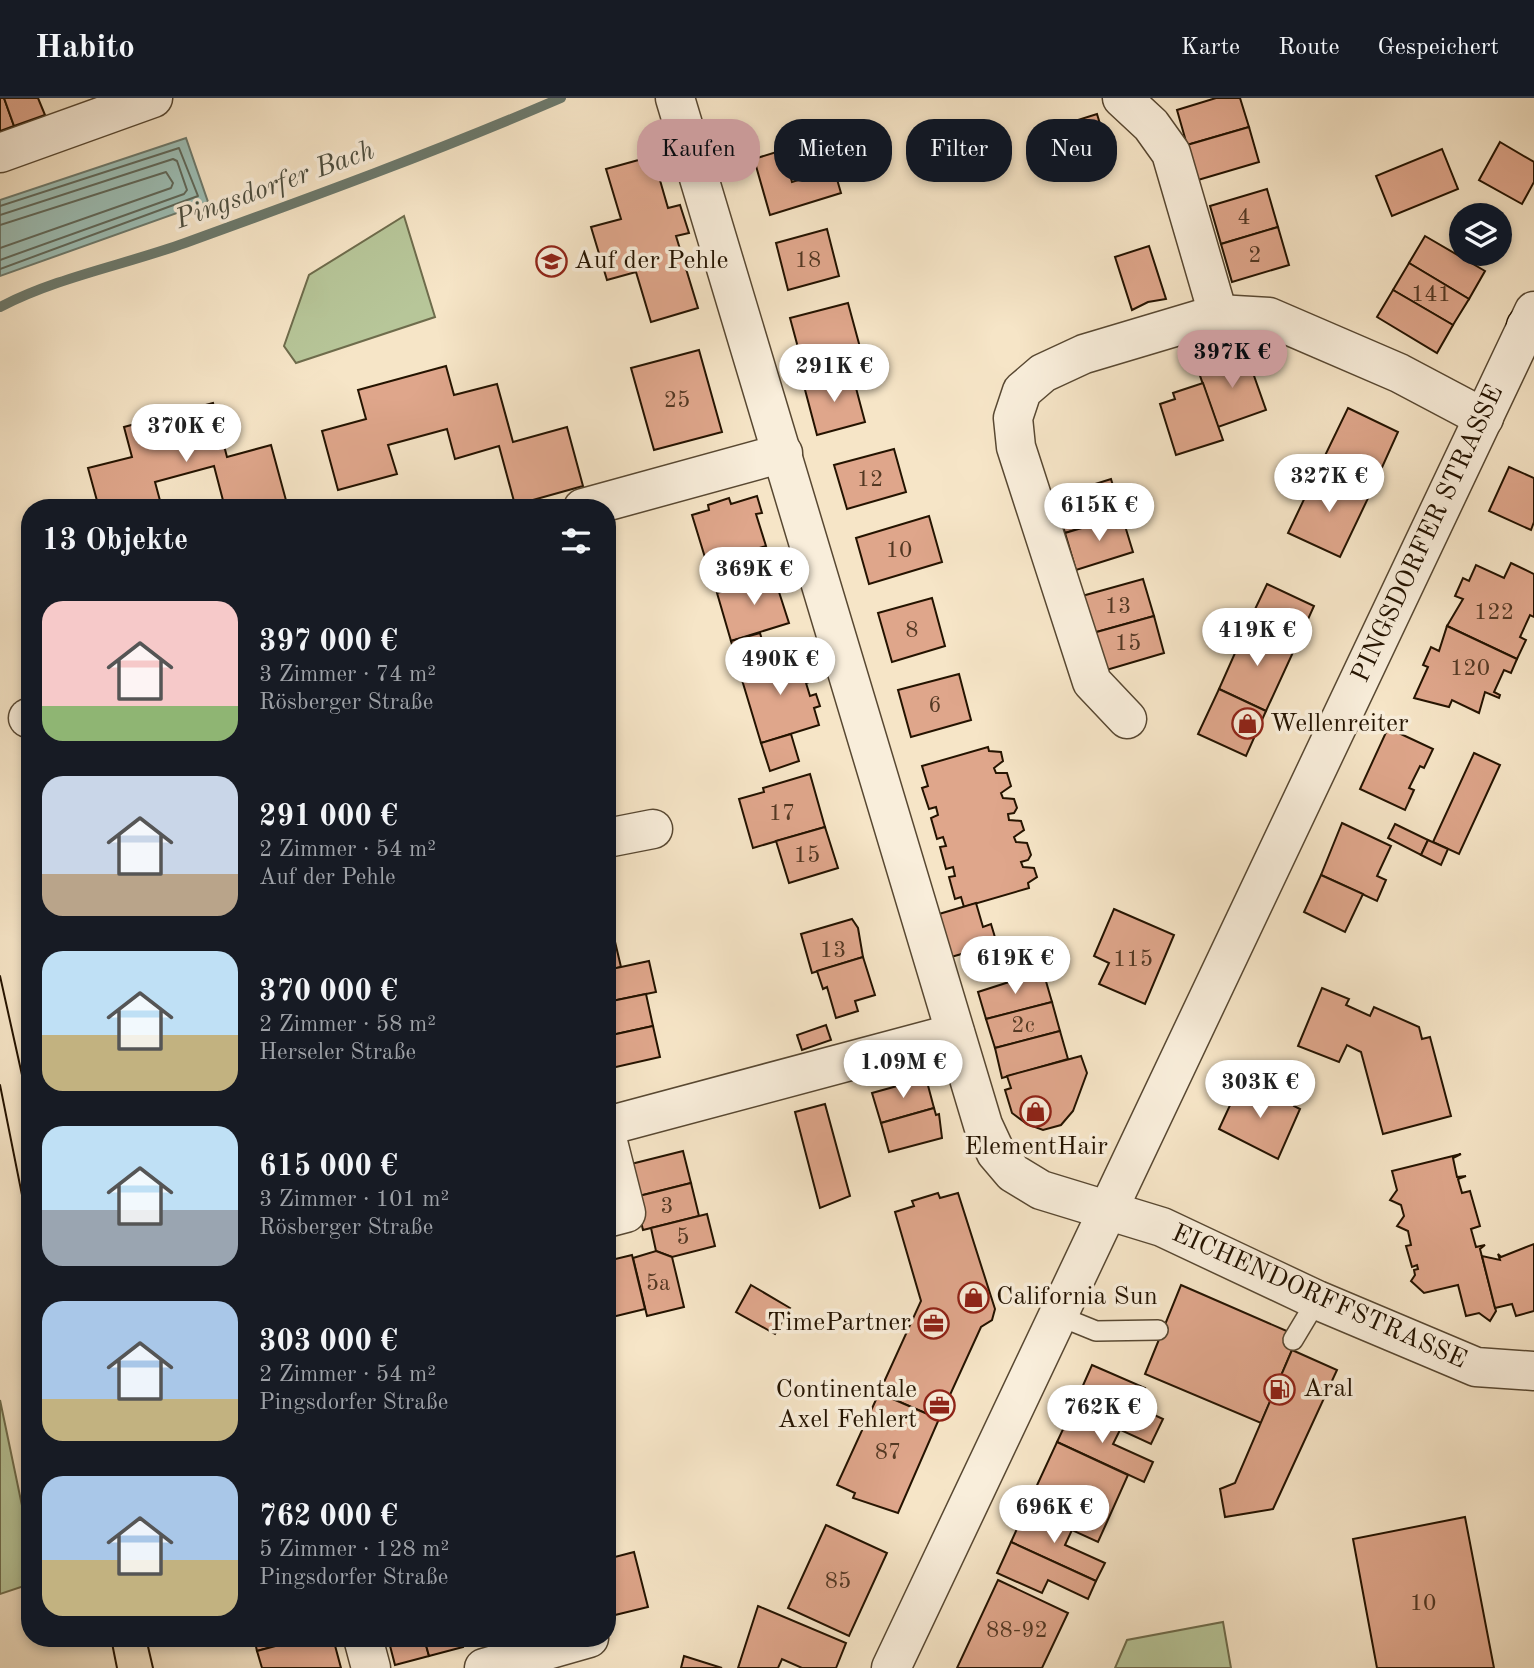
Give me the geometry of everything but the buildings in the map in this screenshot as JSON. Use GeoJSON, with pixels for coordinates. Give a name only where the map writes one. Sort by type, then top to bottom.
{"type":"FeatureCollection","features":[{"type":"Feature","properties":{"kind":"street"},"geometry":{"type":"LineString","coordinates":[[0,153],[153,98]]}},
{"type":"Feature","properties":{"kind":"street"},"geometry":{"type":"LineString","coordinates":[[675,98],[983,1125],[996,1153],[1013,1173],[1041,1190],[1106,1213]]}},
{"type":"Feature","properties":{"kind":"street"},"geometry":{"type":"LineString","coordinates":[[1122,98],[1151,125],[1171,153],[1219,314]]}},
{"type":"Feature","properties":{"kind":"street"},"geometry":{"type":"LineString","coordinates":[[1127,719],[1092,682],[1016,447],[1013,418],[1022,391],[1043,373],[1084,354],[1219,314],[1269,317],[1399,373],[1483,418]]}},
{"type":"Feature","properties":{"kind":"street","name":"PINGSDORFER STRASSE"},"geometry":{"type":"LineString","coordinates":[[891,1668],[1531,320]]}},
{"type":"Feature","properties":{"kind":"street"},"geometry":{"type":"LineString","coordinates":[[616,499],[783,453]]}},
{"type":"Feature","properties":{"kind":"street"},"geometry":{"type":"LineString","coordinates":[[616,836],[653,829]]}},
{"type":"Feature","properties":{"kind":"street"},"geometry":{"type":"LineString","coordinates":[[616,1124],[956,1033]]}},
{"type":"Feature","properties":{"kind":"street"},"geometry":{"type":"LineString","coordinates":[[616,1174],[626,1213],[616,1216]]}},
{"type":"Feature","properties":{"kind":"street","name":"EICHENDORFFSTRASSE"},"geometry":{"type":"LineString","coordinates":[[1106,1213],[1162,1227],[1317,1300],[1476,1367],[1534,1371]]}},
{"type":"Feature","properties":{"kind":"street"},"geometry":{"type":"LineString","coordinates":[[365,1647],[371,1668]]}},
{"type":"Feature","properties":{"kind":"street"},"geometry":{"type":"LineString","coordinates":[[484,1668],[558,1647]]}},
{"type":"Feature","properties":{"kind":"lane"},"geometry":{"type":"LineString","coordinates":[[1293,1340],[1317,1300]]}},
{"type":"Feature","properties":{"kind":"lane"},"geometry":{"type":"LineString","coordinates":[[1059,1316],[1096,1331],[1158,1330]]}},
{"type":"Feature","properties":{"kind":"green space"},"geometry":{"type":"Polygon","coordinates":[[[404,216],[435,317],[296,363],[284,346],[309,275],[404,216]]]}},
{"type":"Feature","properties":{"kind":"green space"},"geometry":{"type":"Polygon","coordinates":[[[0,1400],[21,1501],[21,1587],[0,1594],[0,1400]]]}},
{"type":"Feature","properties":{"kind":"green space"},"geometry":{"type":"Polygon","coordinates":[[[1223,1622],[1231,1668],[1115,1668],[1127,1640],[1223,1622]]]}},
{"type":"Feature","properties":{"kind":"water"},"geometry":{"type":"Polygon","coordinates":[[[186,138],[208,202],[0,276],[0,200],[186,138]]]}},
{"type":"Feature","properties":{"kind":"waterway","name":"Pingsdorfer Bach"},"geometry":{"type":"LineString","coordinates":[[0,307],[45,287],[162,251],[327,191],[561,98]]}},
{"type":"Feature","properties":{"kind":"tram line"},"geometry":{"type":"LineString","coordinates":[[0,976],[21,1070]]}},
{"type":"Feature","properties":{"kind":"tram line"},"geometry":{"type":"LineString","coordinates":[[0,1085],[21,1190]]}},
{"type":"Feature","properties":{"kind":"tram line"},"geometry":{"type":"LineString","coordinates":[[113,1647],[117,1668]]}},
{"type":"Feature","properties":{"kind":"tram line"},"geometry":{"type":"LineString","coordinates":[[148,1647],[153,1668]]}},
{"type":"Feature","properties":{"kind":"place","name":"Auf der Pehle"},"geometry":{"type":"Point","coordinates":[551,261]}},
{"type":"Feature","properties":{"kind":"place","name":"Wellenreiter"},"geometry":{"type":"Point","coordinates":[1247,724]}},
{"type":"Feature","properties":{"kind":"place","name":"ElementHair"},"geometry":{"type":"Point","coordinates":[1036,1111]}},
{"type":"Feature","properties":{"kind":"place","name":"California Sun"},"geometry":{"type":"Point","coordinates":[973,1297]}},
{"type":"Feature","properties":{"kind":"place","name":"TimePartner"},"geometry":{"type":"Point","coordinates":[934,1323]}},
{"type":"Feature","properties":{"kind":"place","name":"Aral"},"geometry":{"type":"Point","coordinates":[1280,1389]}},
{"type":"Feature","properties":{"kind":"place","name":"Continentale Axel Fehlert"},"geometry":{"type":"Point","coordinates":[940,1405]}}]}
